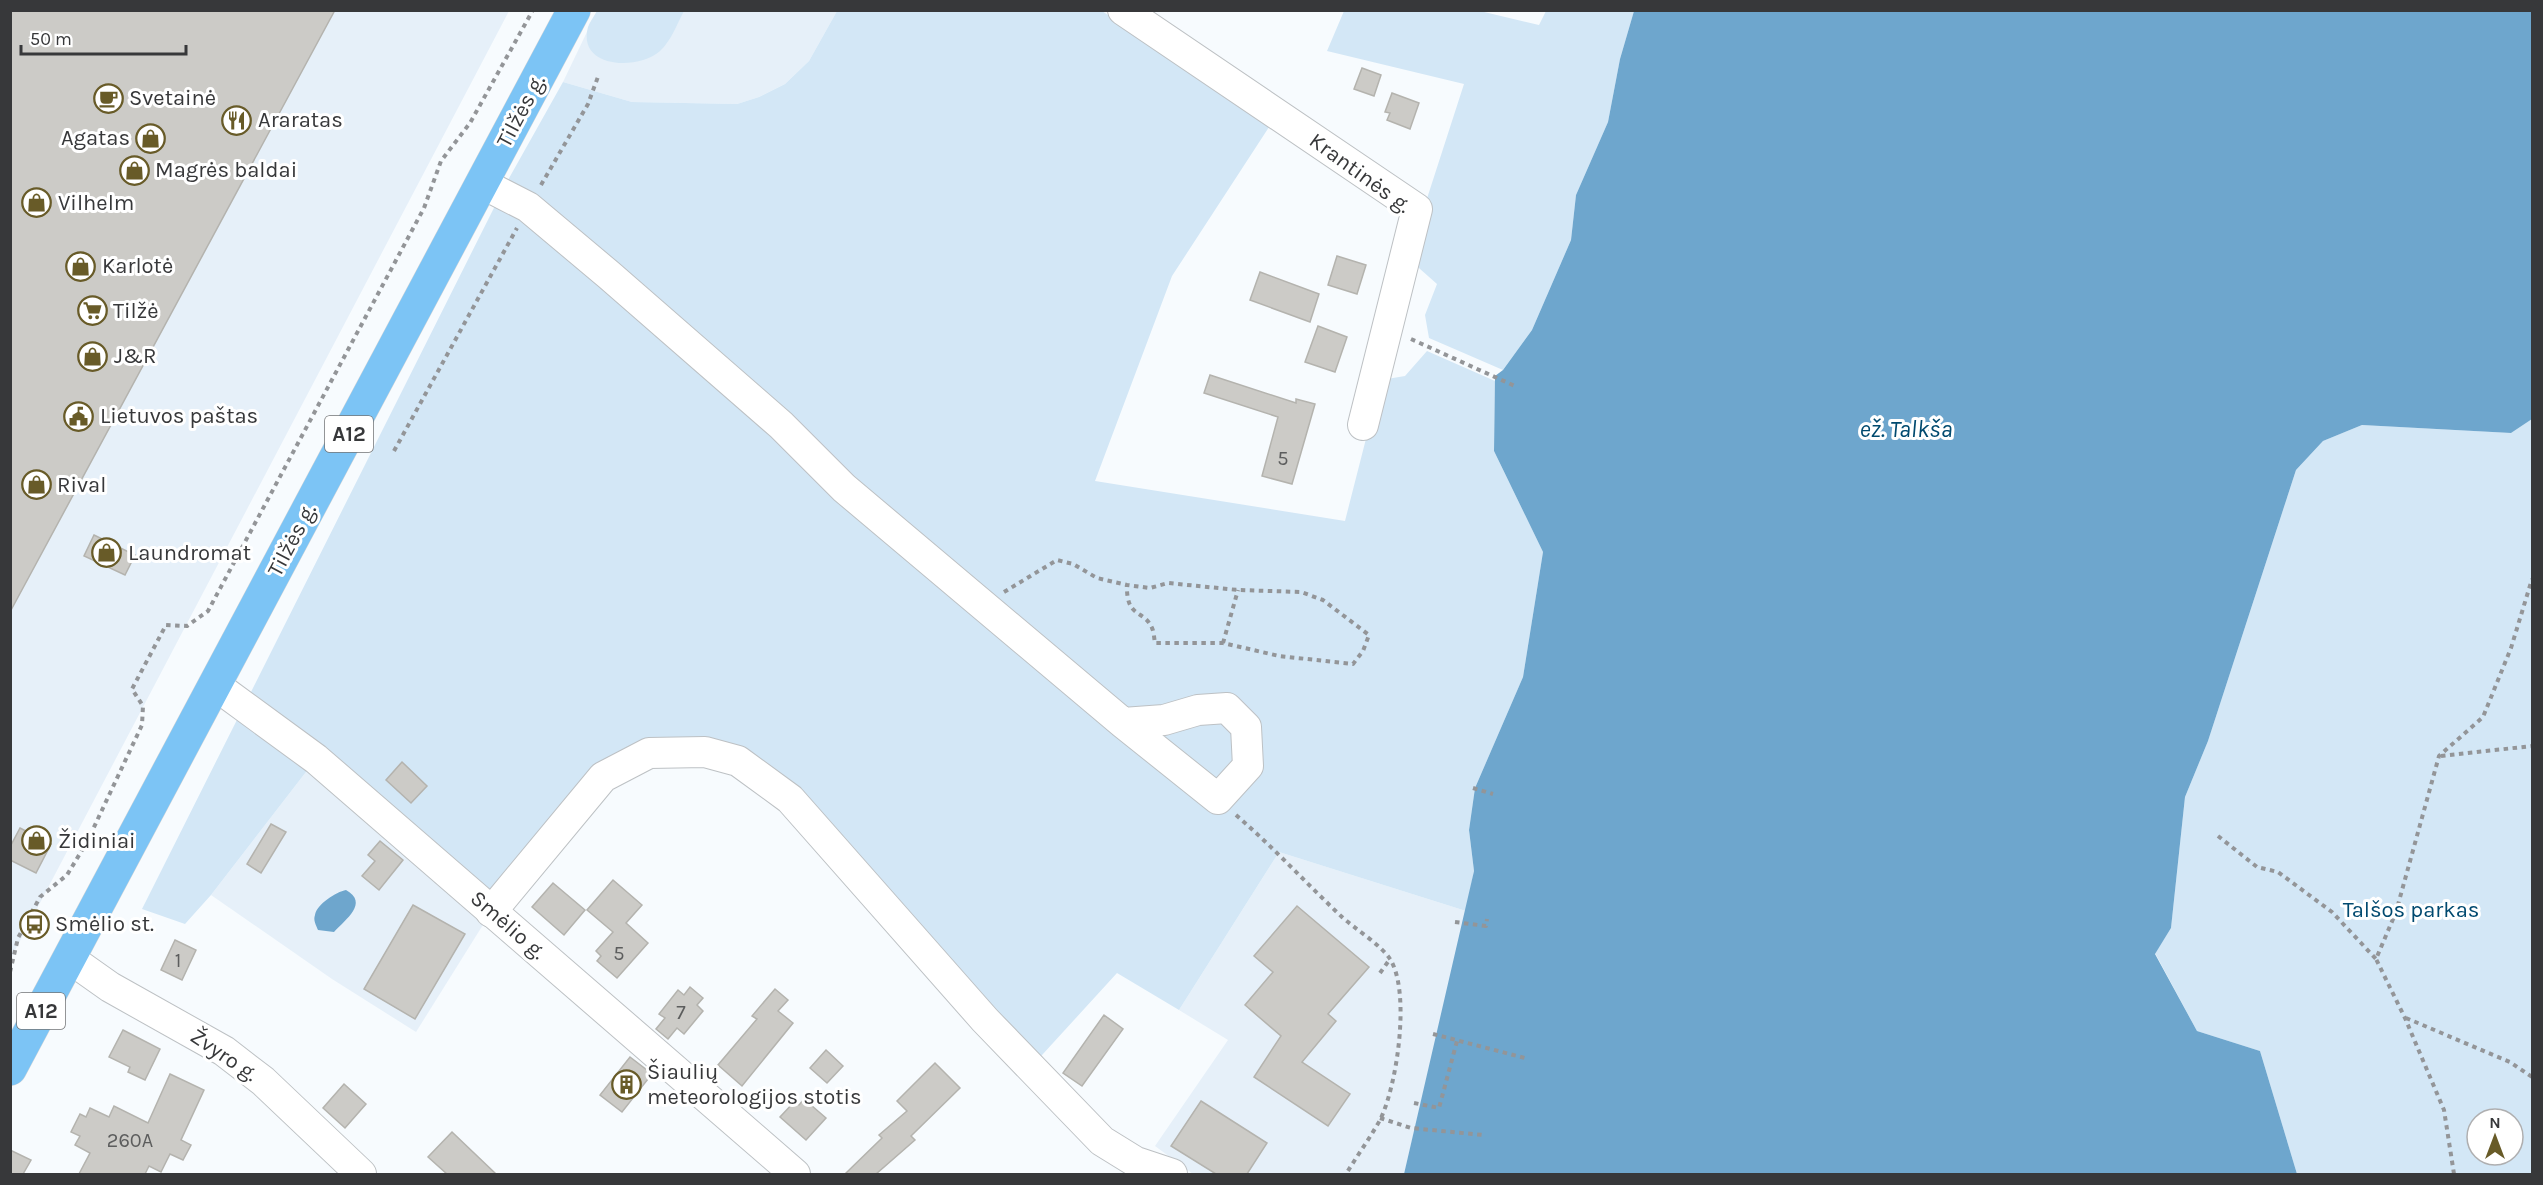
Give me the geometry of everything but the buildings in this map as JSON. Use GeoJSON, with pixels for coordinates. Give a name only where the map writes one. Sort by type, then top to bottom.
{"type":"FeatureCollection","features":[{"type":"Feature","properties":{"kind":"highway","name":"Tilžės g."},"geometry":{"type":"LineString","coordinates":[[10,1069],[574,10]]}},
{"type":"Feature","properties":{"kind":"street","name":"Krantinės g."},"geometry":{"type":"LineString","coordinates":[[1123,10],[1417,209],[1363,425]]}},
{"type":"Feature","properties":{"kind":"street"},"geometry":{"type":"LineString","coordinates":[[483,184],[528,207],[781,425],[844,488],[1123,723],[1218,799],[1248,766],[1246,727],[1227,708],[1198,710],[1164,720],[1123,723]]}},
{"type":"Feature","properties":{"kind":"street","name":"Smėlio g."},"geometry":{"type":"LineString","coordinates":[[215,685],[316,759],[795,1174]]}},
{"type":"Feature","properties":{"kind":"street"},"geometry":{"type":"LineString","coordinates":[[491,912],[603,777],[649,753],[705,752],[738,761],[790,799],[985,1020],[1102,1141],[1136,1162],[1172,1174]]}},
{"type":"Feature","properties":{"kind":"street","name":"Žvyro g."},"geometry":{"type":"LineString","coordinates":[[69,958],[110,987],[224,1051],[263,1081],[361,1174]]}},
{"type":"Feature","properties":{"kind":"path"},"geometry":{"type":"LineString","coordinates":[[10,972],[18,938],[23,928],[40,897],[67,875],[87,842],[142,725],[143,706],[132,689],[166,625],[187,626],[208,611],[424,208],[441,161],[470,123],[533,10]]}},
{"type":"Feature","properties":{"kind":"path"},"geometry":{"type":"LineString","coordinates":[[394,451],[528,207],[588,104],[598,74]]}},
{"type":"Feature","properties":{"kind":"path"},"geometry":{"type":"LineString","coordinates":[[1386,328],[1517,387]]}},
{"type":"Feature","properties":{"kind":"path"},"geometry":{"type":"LineString","coordinates":[[982,602],[1011,589],[1044,566],[1057,560],[1073,564],[1097,578],[1127,585],[1150,588],[1168,583],[1238,591],[1301,592],[1323,600],[1369,635],[1363,651],[1353,663],[1279,656],[1222,643],[1155,643],[1152,626],[1132,611],[1126,597],[1127,585]]}},
{"type":"Feature","properties":{"kind":"path"},"geometry":{"type":"LineString","coordinates":[[2376,959],[2396,912],[2439,756],[2483,717],[2511,648],[2532,579]]}},
{"type":"Feature","properties":{"kind":"path"},"geometry":{"type":"LineString","coordinates":[[1222,643],[1238,591]]}},
{"type":"Feature","properties":{"kind":"path"},"geometry":{"type":"LineString","coordinates":[[2439,756],[2532,746]]}},
{"type":"Feature","properties":{"kind":"path"},"geometry":{"type":"LineString","coordinates":[[1473,788],[1493,794]]}},
{"type":"Feature","properties":{"kind":"path"},"geometry":{"type":"LineString","coordinates":[[1218,799],[1279,852],[1341,916],[1390,958],[1400,990],[1400,1018],[1390,1088],[1380,1118],[1346,1174]]}},
{"type":"Feature","properties":{"kind":"path"},"geometry":{"type":"LineString","coordinates":[[2218,836],[2257,867],[2278,872],[2332,912],[2376,959],[2405,1018],[2444,1110],[2454,1174]]}},
{"type":"Feature","properties":{"kind":"path"},"geometry":{"type":"LineString","coordinates":[[1455,922],[1486,926],[1487,919]]}},
{"type":"Feature","properties":{"kind":"path"},"geometry":{"type":"LineString","coordinates":[[1380,973],[1390,958]]}},
{"type":"Feature","properties":{"kind":"path"},"geometry":{"type":"LineString","coordinates":[[2405,1018],[2510,1062],[2532,1077]]}},
{"type":"Feature","properties":{"kind":"path"},"geometry":{"type":"LineString","coordinates":[[1433,1035],[1525,1058]]}},
{"type":"Feature","properties":{"kind":"path"},"geometry":{"type":"LineString","coordinates":[[1414,1103],[1439,1108],[1457,1041]]}},
{"type":"Feature","properties":{"kind":"path"},"geometry":{"type":"LineString","coordinates":[[1380,1118],[1411,1128],[1483,1135]]}},
{"type":"Feature","properties":{"kind":"shaded area"},"geometry":{"type":"Polygon","coordinates":[[[11,11],[509,11],[11,958],[11,11]]]}},
{"type":"Feature","properties":{"kind":"shaded area"},"geometry":{"type":"Polygon","coordinates":[[[597,11],[837,11],[809,61],[785,84],[759,97],[737,104],[632,102],[563,82],[597,11]]]}},
{"type":"Feature","properties":{"kind":"shaded area"},"geometry":{"type":"Polygon","coordinates":[[[316,759],[491,912],[416,1032],[332,979],[211,895],[316,759]]]}},
{"type":"Feature","properties":{"kind":"shaded area"},"geometry":{"type":"Polygon","coordinates":[[[1279,852],[1466,911],[1404,1174],[1193,1174],[1155,1146],[1228,1040],[1179,1010],[1279,852]]]}},
{"type":"Feature","properties":{"kind":"green space"},"geometry":{"type":"Polygon","coordinates":[[[597,11],[684,11],[671,37],[660,51],[638,61],[624,63],[600,58],[591,51],[587,41],[588,27],[597,11]]]}},
{"type":"Feature","properties":{"kind":"green space"},"geometry":{"type":"Polygon","coordinates":[[[837,11],[1102,11],[1271,124],[1172,276],[1095,481],[1345,521],[1381,380],[1405,376],[1427,351],[1495,381],[1494,451],[1543,552],[1523,677],[1475,788],[1469,830],[1474,871],[1466,911],[1279,852],[1179,1010],[1117,973],[1032,1066],[790,799],[705,752],[603,777],[491,912],[316,759],[211,895],[185,924],[142,909],[508,180],[563,82],[632,102],[737,104],[759,97],[785,84],[809,61],[837,11]]]}},
{"type":"Feature","properties":{"kind":"green space"},"geometry":{"type":"Polygon","coordinates":[[[1344,11],[1480,11],[1539,25],[1546,11],[1634,11],[1620,59],[1608,122],[1576,195],[1571,240],[1532,330],[1503,370],[1429,338],[1425,315],[1437,284],[1411,261],[1421,217],[1464,84],[1327,51],[1344,11]]]}},
{"type":"Feature","properties":{"kind":"green space","name":"Talšos parkas"},"geometry":{"type":"Polygon","coordinates":[[[2532,419],[2532,1174],[2297,1174],[2260,1051],[2197,1031],[2155,953],[2171,928],[2185,797],[2208,741],[2296,470],[2323,441],[2362,425],[2511,433],[2532,419]]]}},
{"type":"Feature","properties":{"kind":"water","name":"ež. Talkša"},"geometry":{"type":"Polygon","coordinates":[[[1634,11],[2532,11],[2532,419],[2511,433],[2362,425],[2323,441],[2296,470],[2208,741],[2185,797],[2171,928],[2155,954],[2197,1031],[2260,1051],[2297,1174],[1404,1174],[1474,871],[1469,830],[1475,788],[1523,677],[1543,552],[1494,451],[1495,376],[1503,370],[1532,330],[1571,240],[1576,195],[1608,122],[1620,59],[1634,11]]]}},
{"type":"Feature","properties":{"kind":"water"},"geometry":{"type":"Polygon","coordinates":[[[346,890],[356,900],[353,911],[334,932],[318,930],[314,919],[316,911],[332,896],[346,890]]]}},
{"type":"Feature","properties":{"kind":"place","name":"Svetainė"},"geometry":{"type":"Point","coordinates":[108,98]}},
{"type":"Feature","properties":{"kind":"place","name":"Araratas"},"geometry":{"type":"Point","coordinates":[237,120]}},
{"type":"Feature","properties":{"kind":"place","name":"Agatas"},"geometry":{"type":"Point","coordinates":[151,138]}},
{"type":"Feature","properties":{"kind":"place","name":"Magrės baldai"},"geometry":{"type":"Point","coordinates":[134,170]}},
{"type":"Feature","properties":{"kind":"place","name":"Vilhelm"},"geometry":{"type":"Point","coordinates":[37,203]}},
{"type":"Feature","properties":{"kind":"place","name":"Karlotė"},"geometry":{"type":"Point","coordinates":[81,266]}},
{"type":"Feature","properties":{"kind":"place","name":"Tilžė"},"geometry":{"type":"Point","coordinates":[92,311]}},
{"type":"Feature","properties":{"kind":"place","name":"J&R"},"geometry":{"type":"Point","coordinates":[93,356]}},
{"type":"Feature","properties":{"kind":"place","name":"Lietuvos paštas"},"geometry":{"type":"Point","coordinates":[79,416]}},
{"type":"Feature","properties":{"kind":"place","name":"Rival"},"geometry":{"type":"Point","coordinates":[36,485]}},
{"type":"Feature","properties":{"kind":"place","name":"Laundromat"},"geometry":{"type":"Point","coordinates":[107,553]}},
{"type":"Feature","properties":{"kind":"place","name":"Židiniai"},"geometry":{"type":"Point","coordinates":[37,841]}},
{"type":"Feature","properties":{"kind":"place","name":"Smėlio st."},"geometry":{"type":"Point","coordinates":[34,924]}},
{"type":"Feature","properties":{"kind":"place","name":"Šiaulių meteorologijos stotis"},"geometry":{"type":"Point","coordinates":[626,1085]}}]}
